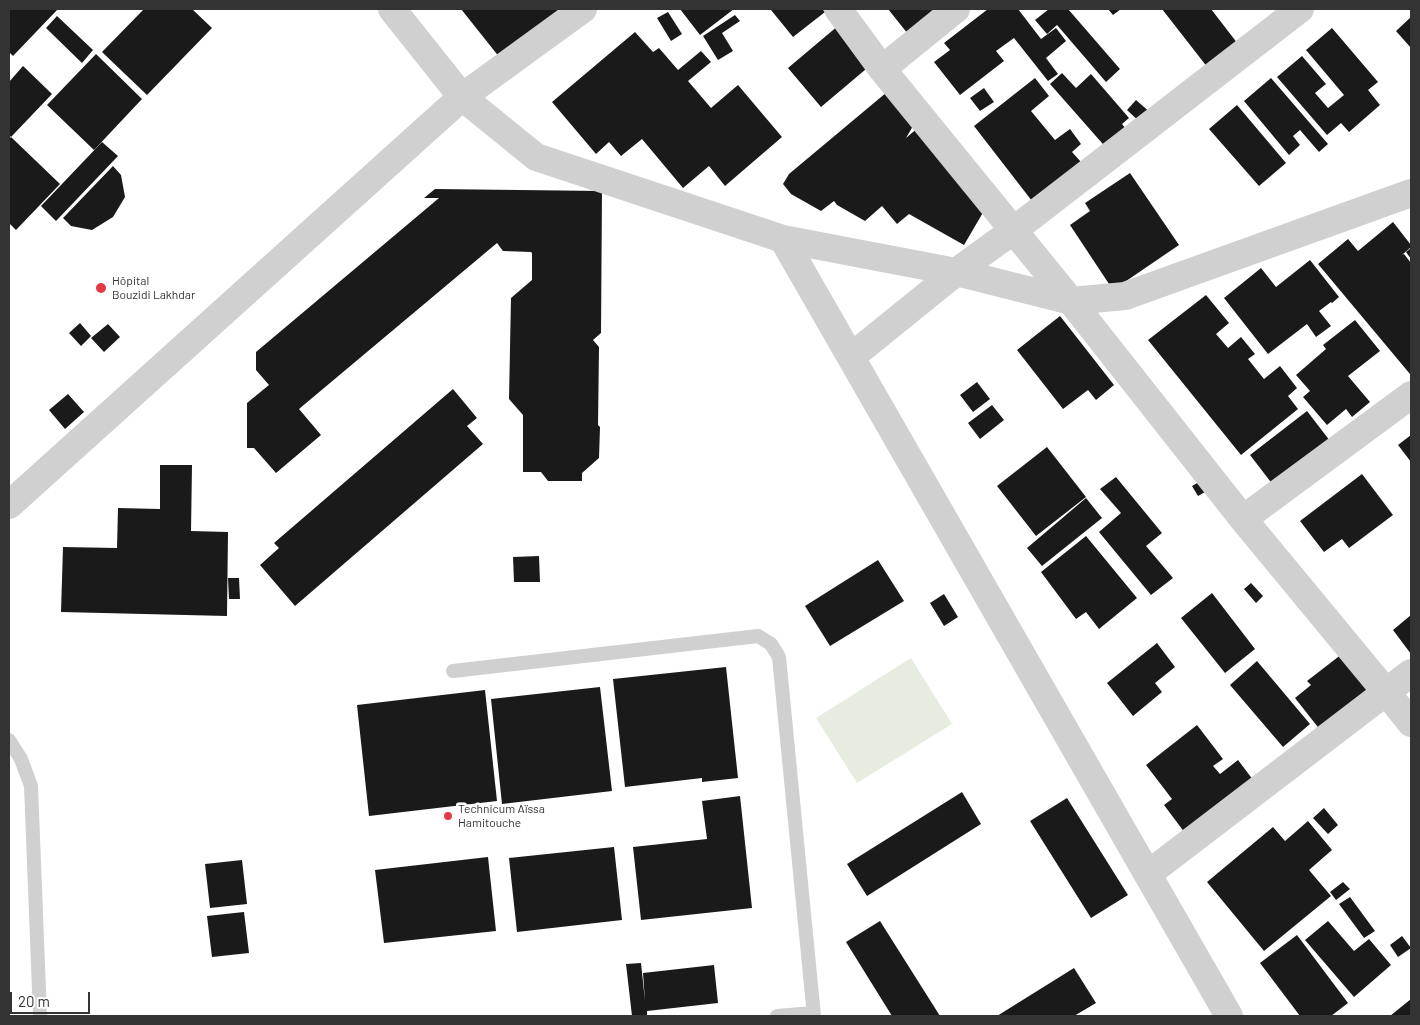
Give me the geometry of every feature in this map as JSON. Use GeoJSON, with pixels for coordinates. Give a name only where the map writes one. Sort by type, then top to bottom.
{"type":"FeatureCollection","features":[{"type":"Feature","properties":{"kind":"street"},"geometry":{"type":"LineString","coordinates":[[392,9],[462,97],[536,157],[783,240],[956,272],[1071,301],[1125,296],[1411,193]]}},
{"type":"Feature","properties":{"kind":"street"},"geometry":{"type":"LineString","coordinates":[[9,505],[462,97],[583,9]]}},
{"type":"Feature","properties":{"kind":"street"},"geometry":{"type":"LineString","coordinates":[[838,9],[882,69],[1071,301],[1243,519],[1411,724]]}},
{"type":"Feature","properties":{"kind":"street"},"geometry":{"type":"LineString","coordinates":[[882,69],[956,9]]}},
{"type":"Feature","properties":{"kind":"street"},"geometry":{"type":"LineString","coordinates":[[851,357],[956,272],[1014,230],[1300,9]]}},
{"type":"Feature","properties":{"kind":"street"},"geometry":{"type":"LineString","coordinates":[[783,240],[1229,1016]]}},
{"type":"Feature","properties":{"kind":"street"},"geometry":{"type":"LineString","coordinates":[[1243,519],[1411,394]]}},
{"type":"Feature","properties":{"kind":"street"},"geometry":{"type":"LineString","coordinates":[[1148,874],[1411,673]]}},
{"type":"Feature","properties":{"kind":"lane"},"geometry":{"type":"LineString","coordinates":[[453,671],[758,636],[771,644],[779,658],[814,1015],[777,1016]]}},
{"type":"Feature","properties":{"kind":"lane"},"geometry":{"type":"LineString","coordinates":[[9,740],[21,760],[31,786],[40,1016]]}},
{"type":"Feature","properties":{"kind":"shaded area"},"geometry":{"type":"Polygon","coordinates":[[[911,658],[952,724],[857,783],[816,718],[911,658]]]}},
{"type":"Feature","properties":{"kind":"building"},"geometry":{"type":"Polygon","coordinates":[[[9,9],[58,9],[13,56],[9,52],[9,9]]]}},
{"type":"Feature","properties":{"kind":"building"},"geometry":{"type":"Polygon","coordinates":[[[144,9],[192,9],[212,28],[147,95],[102,52],[144,9]]]}},
{"type":"Feature","properties":{"kind":"building"},"geometry":{"type":"Polygon","coordinates":[[[461,9],[563,9],[500,58],[461,9]]]}},
{"type":"Feature","properties":{"kind":"building"},"geometry":{"type":"Polygon","coordinates":[[[680,9],[734,9],[700,35],[680,9]]]}},
{"type":"Feature","properties":{"kind":"building"},"geometry":{"type":"Polygon","coordinates":[[[822,9],[825,12],[793,37],[771,10],[822,9]]]}},
{"type":"Feature","properties":{"kind":"building"},"geometry":{"type":"Polygon","coordinates":[[[888,9],[941,9],[908,34],[888,9]]]}},
{"type":"Feature","properties":{"kind":"building"},"geometry":{"type":"Polygon","coordinates":[[[988,9],[1018,9],[1041,39],[1056,28],[1066,41],[1046,58],[1058,74],[1048,81],[1014,38],[996,51],[1004,61],[960,95],[934,62],[950,50],[944,43],[988,9]]]}},
{"type":"Feature","properties":{"kind":"building"},"geometry":{"type":"Polygon","coordinates":[[[1049,9],[1068,9],[1120,69],[1106,82],[1057,25],[1047,34],[1035,20],[1049,9]]]}},
{"type":"Feature","properties":{"kind":"building"},"geometry":{"type":"Polygon","coordinates":[[[1108,9],[1121,9],[1113,15],[1108,9]]]}},
{"type":"Feature","properties":{"kind":"building"},"geometry":{"type":"Polygon","coordinates":[[[1162,9],[1211,9],[1238,44],[1208,68],[1162,9]]]}},
{"type":"Feature","properties":{"kind":"building"},"geometry":{"type":"Polygon","coordinates":[[[668,12],[682,34],[671,41],[657,18],[668,12]]]}},
{"type":"Feature","properties":{"kind":"building"},"geometry":{"type":"Polygon","coordinates":[[[735,15],[740,21],[722,33],[733,51],[718,60],[703,36],[735,15]]]}},
{"type":"Feature","properties":{"kind":"building"},"geometry":{"type":"Polygon","coordinates":[[[57,16],[93,50],[82,63],[46,28],[57,16]]]}},
{"type":"Feature","properties":{"kind":"building"},"geometry":{"type":"Polygon","coordinates":[[[1411,17],[1411,48],[1396,31],[1411,17]]]}},
{"type":"Feature","properties":{"kind":"building"},"geometry":{"type":"Polygon","coordinates":[[[839,25],[872,64],[821,107],[788,68],[839,25]]]}},
{"type":"Feature","properties":{"kind":"building"},"geometry":{"type":"Polygon","coordinates":[[[1332,28],[1378,82],[1368,90],[1380,105],[1349,132],[1341,123],[1327,135],[1277,77],[1302,56],[1326,84],[1315,93],[1328,108],[1344,95],[1306,50],[1332,28]]]}},
{"type":"Feature","properties":{"kind":"building"},"geometry":{"type":"Polygon","coordinates":[[[635,32],[653,52],[659,48],[678,70],[701,51],[711,62],[688,81],[711,108],[738,85],[782,137],[725,186],[709,166],[683,188],[642,139],[621,156],[609,142],[596,154],[552,102],[635,32]]]}},
{"type":"Feature","properties":{"kind":"building"},"geometry":{"type":"Polygon","coordinates":[[[96,54],[142,99],[94,150],[47,105],[96,54]]]}},
{"type":"Feature","properties":{"kind":"building"},"geometry":{"type":"Polygon","coordinates":[[[23,66],[52,94],[11,137],[9,135],[9,82],[23,66]]]}},
{"type":"Feature","properties":{"kind":"building"},"geometry":{"type":"Polygon","coordinates":[[[1062,73],[1076,88],[1091,74],[1129,118],[1122,124],[1129,133],[1109,151],[1050,84],[1062,73]]]}},
{"type":"Feature","properties":{"kind":"building"},"geometry":{"type":"Polygon","coordinates":[[[1035,78],[1049,96],[1031,111],[1055,140],[1070,129],[1081,144],[1072,152],[1081,162],[1032,201],[974,126],[1035,78]]]}},
{"type":"Feature","properties":{"kind":"building"},"geometry":{"type":"Polygon","coordinates":[[[1271,78],[1328,144],[1319,152],[1300,130],[1293,136],[1300,145],[1289,155],[1244,101],[1271,78]]]}},
{"type":"Feature","properties":{"kind":"building"},"geometry":{"type":"Polygon","coordinates":[[[893,87],[920,114],[906,138],[927,120],[988,204],[964,245],[909,214],[897,224],[882,206],[865,221],[837,205],[834,201],[821,211],[791,194],[783,184],[789,174],[893,87]]]}},
{"type":"Feature","properties":{"kind":"building"},"geometry":{"type":"Polygon","coordinates":[[[984,88],[994,102],[980,111],[970,98],[984,88]]]}},
{"type":"Feature","properties":{"kind":"building"},"geometry":{"type":"Polygon","coordinates":[[[1136,100],[1152,114],[1143,125],[1127,110],[1136,100]]]}},
{"type":"Feature","properties":{"kind":"building"},"geometry":{"type":"Polygon","coordinates":[[[1237,105],[1286,163],[1259,186],[1209,129],[1237,105]]]}},
{"type":"Feature","properties":{"kind":"building"},"geometry":{"type":"Polygon","coordinates":[[[11,137],[60,184],[16,230],[9,223],[9,139],[11,137]]]}},
{"type":"Feature","properties":{"kind":"building"},"geometry":{"type":"Polygon","coordinates":[[[102,142],[118,156],[56,221],[41,206],[102,142]]]}},
{"type":"Feature","properties":{"kind":"building"},"geometry":{"type":"Polygon","coordinates":[[[113,166],[121,175],[125,197],[113,217],[92,230],[71,226],[63,218],[113,166]]]}},
{"type":"Feature","properties":{"kind":"building"},"geometry":{"type":"Polygon","coordinates":[[[1130,173],[1179,245],[1113,290],[1070,225],[1090,211],[1085,203],[1130,173]]]}},
{"type":"Feature","properties":{"kind":"building"},"geometry":{"type":"Polygon","coordinates":[[[435,189],[602,191],[601,333],[593,340],[599,347],[599,458],[582,473],[582,481],[548,481],[541,472],[523,472],[523,415],[509,399],[511,298],[532,280],[532,253],[503,251],[497,243],[299,409],[321,435],[276,473],[254,448],[247,448],[247,403],[269,385],[256,370],[256,352],[439,198],[424,198],[435,189]]]}},
{"type":"Feature","properties":{"kind":"building"},"geometry":{"type":"Polygon","coordinates":[[[1393,222],[1411,245],[1402,255],[1404,254],[1411,263],[1410,374],[1318,264],[1348,239],[1358,251],[1393,222]]]}},
{"type":"Feature","properties":{"kind":"building"},"geometry":{"type":"Polygon","coordinates":[[[1411,248],[1411,259],[1406,252],[1411,248]]]}},
{"type":"Feature","properties":{"kind":"building"},"geometry":{"type":"Polygon","coordinates":[[[1310,260],[1339,297],[1319,311],[1331,326],[1316,337],[1307,324],[1268,354],[1224,298],[1261,268],[1276,287],[1310,260]]]}},
{"type":"Feature","properties":{"kind":"building"},"geometry":{"type":"Polygon","coordinates":[[[1206,295],[1229,323],[1216,334],[1228,348],[1241,337],[1255,354],[1248,359],[1264,379],[1280,366],[1297,388],[1288,396],[1298,409],[1241,455],[1148,340],[1206,295]]]}},
{"type":"Feature","properties":{"kind":"building"},"geometry":{"type":"Polygon","coordinates":[[[1060,316],[1114,385],[1096,400],[1088,390],[1063,409],[1017,350],[1060,316]]]}},
{"type":"Feature","properties":{"kind":"building"},"geometry":{"type":"Polygon","coordinates":[[[1355,320],[1380,351],[1348,376],[1370,402],[1352,417],[1346,409],[1327,425],[1303,397],[1310,391],[1296,375],[1326,349],[1323,345],[1355,320]]]}},
{"type":"Feature","properties":{"kind":"building"},"geometry":{"type":"Polygon","coordinates":[[[80,323],[91,336],[81,346],[69,333],[80,323]]]}},
{"type":"Feature","properties":{"kind":"building"},"geometry":{"type":"Polygon","coordinates":[[[108,324],[120,337],[104,352],[91,338],[108,324]]]}},
{"type":"Feature","properties":{"kind":"building"},"geometry":{"type":"Polygon","coordinates":[[[977,382],[990,399],[973,412],[960,395],[977,382]]]}},
{"type":"Feature","properties":{"kind":"building"},"geometry":{"type":"Polygon","coordinates":[[[453,389],[477,418],[467,426],[483,444],[295,606],[260,565],[279,548],[274,543],[453,389]]]}},
{"type":"Feature","properties":{"kind":"building"},"geometry":{"type":"Polygon","coordinates":[[[68,394],[84,412],[65,429],[49,410],[68,394]]]}},
{"type":"Feature","properties":{"kind":"building"},"geometry":{"type":"Polygon","coordinates":[[[992,405],[1004,420],[980,439],[968,423],[992,405]]]}},
{"type":"Feature","properties":{"kind":"building"},"geometry":{"type":"Polygon","coordinates":[[[1307,411],[1337,450],[1280,494],[1250,455],[1307,411]]]}},
{"type":"Feature","properties":{"kind":"building"},"geometry":{"type":"Polygon","coordinates":[[[1411,435],[1411,462],[1398,445],[1411,435]]]}},
{"type":"Feature","properties":{"kind":"building"},"geometry":{"type":"Polygon","coordinates":[[[1047,447],[1086,497],[1036,536],[997,486],[1047,447]]]}},
{"type":"Feature","properties":{"kind":"building"},"geometry":{"type":"Polygon","coordinates":[[[160,465],[192,465],[191,531],[228,532],[227,616],[61,612],[63,547],[117,548],[118,508],[160,509],[160,465]]]}},
{"type":"Feature","properties":{"kind":"building"},"geometry":{"type":"Polygon","coordinates":[[[1362,474],[1393,515],[1349,548],[1342,539],[1324,552],[1300,521],[1362,474]]]}},
{"type":"Feature","properties":{"kind":"building"},"geometry":{"type":"Polygon","coordinates":[[[1116,477],[1162,533],[1146,546],[1173,578],[1151,595],[1099,532],[1121,513],[1100,489],[1116,477]]]}},
{"type":"Feature","properties":{"kind":"building"},"geometry":{"type":"Polygon","coordinates":[[[1206,478],[1212,488],[1198,496],[1192,486],[1206,478]]]}},
{"type":"Feature","properties":{"kind":"building"},"geometry":{"type":"Polygon","coordinates":[[[1086,498],[1102,518],[1042,566],[1027,548],[1086,498]]]}},
{"type":"Feature","properties":{"kind":"building"},"geometry":{"type":"Polygon","coordinates":[[[1086,536],[1137,598],[1099,629],[1086,612],[1076,619],[1041,572],[1086,536]]]}},
{"type":"Feature","properties":{"kind":"building"},"geometry":{"type":"Polygon","coordinates":[[[539,556],[540,582],[514,582],[513,557],[539,556]]]}},
{"type":"Feature","properties":{"kind":"building"},"geometry":{"type":"Polygon","coordinates":[[[878,560],[904,601],[830,646],[805,606],[878,560]]]}},
{"type":"Feature","properties":{"kind":"building"},"geometry":{"type":"Polygon","coordinates":[[[228,578],[239,578],[240,599],[229,599],[228,578]]]}},
{"type":"Feature","properties":{"kind":"building"},"geometry":{"type":"Polygon","coordinates":[[[1251,583],[1263,596],[1256,603],[1244,589],[1251,583]]]}},
{"type":"Feature","properties":{"kind":"building"},"geometry":{"type":"Polygon","coordinates":[[[1212,593],[1255,649],[1225,673],[1181,618],[1212,593]]]}},
{"type":"Feature","properties":{"kind":"building"},"geometry":{"type":"Polygon","coordinates":[[[944,594],[958,617],[944,626],[930,603],[944,594]]]}},
{"type":"Feature","properties":{"kind":"building"},"geometry":{"type":"Polygon","coordinates":[[[1411,615],[1411,654],[1393,630],[1411,615]]]}},
{"type":"Feature","properties":{"kind":"building"},"geometry":{"type":"Polygon","coordinates":[[[1157,643],[1175,667],[1155,683],[1162,692],[1133,716],[1107,683],[1157,643]]]}},
{"type":"Feature","properties":{"kind":"building"},"geometry":{"type":"Polygon","coordinates":[[[1351,647],[1380,685],[1321,731],[1295,698],[1311,685],[1307,681],[1351,647]]]}},
{"type":"Feature","properties":{"kind":"building"},"geometry":{"type":"Polygon","coordinates":[[[1257,661],[1310,724],[1283,747],[1230,685],[1257,661]]]}},
{"type":"Feature","properties":{"kind":"building"},"geometry":{"type":"Polygon","coordinates":[[[726,667],[738,778],[702,782],[702,778],[625,787],[613,679],[726,667]]]}},
{"type":"Feature","properties":{"kind":"building"},"geometry":{"type":"Polygon","coordinates":[[[600,687],[612,791],[502,804],[491,699],[600,687]]]}},
{"type":"Feature","properties":{"kind":"building"},"geometry":{"type":"Polygon","coordinates":[[[485,690],[497,801],[369,816],[357,705],[485,690]]]}},
{"type":"Feature","properties":{"kind":"building"},"geometry":{"type":"Polygon","coordinates":[[[1197,725],[1223,759],[1213,766],[1220,774],[1238,760],[1260,789],[1191,841],[1164,805],[1172,799],[1146,765],[1197,725]]]}},
{"type":"Feature","properties":{"kind":"building"},"geometry":{"type":"Polygon","coordinates":[[[962,792],[981,824],[867,896],[847,864],[962,792]]]}},
{"type":"Feature","properties":{"kind":"building"},"geometry":{"type":"Polygon","coordinates":[[[740,796],[752,908],[641,920],[633,847],[707,839],[702,801],[740,796]]]}},
{"type":"Feature","properties":{"kind":"building"},"geometry":{"type":"Polygon","coordinates":[[[1067,798],[1128,895],[1091,918],[1030,821],[1067,798]]]}},
{"type":"Feature","properties":{"kind":"building"},"geometry":{"type":"Polygon","coordinates":[[[1324,808],[1338,825],[1328,834],[1313,818],[1324,808]]]}},
{"type":"Feature","properties":{"kind":"building"},"geometry":{"type":"Polygon","coordinates":[[[1308,821],[1332,850],[1309,870],[1331,896],[1264,951],[1207,882],[1273,827],[1285,841],[1308,821]]]}},
{"type":"Feature","properties":{"kind":"building"},"geometry":{"type":"Polygon","coordinates":[[[614,847],[622,920],[517,932],[509,858],[614,847]]]}},
{"type":"Feature","properties":{"kind":"building"},"geometry":{"type":"Polygon","coordinates":[[[488,857],[496,931],[384,943],[375,870],[488,857]]]}},
{"type":"Feature","properties":{"kind":"building"},"geometry":{"type":"Polygon","coordinates":[[[242,860],[247,904],[210,908],[205,864],[242,860]]]}},
{"type":"Feature","properties":{"kind":"building"},"geometry":{"type":"Polygon","coordinates":[[[1343,882],[1350,889],[1336,900],[1330,892],[1343,882]]]}},
{"type":"Feature","properties":{"kind":"building"},"geometry":{"type":"Polygon","coordinates":[[[1350,897],[1375,931],[1364,938],[1339,904],[1350,897]]]}},
{"type":"Feature","properties":{"kind":"building"},"geometry":{"type":"Polygon","coordinates":[[[244,912],[249,953],[212,957],[207,916],[244,912]]]}},
{"type":"Feature","properties":{"kind":"building"},"geometry":{"type":"Polygon","coordinates":[[[880,921],[940,1016],[892,1016],[846,942],[880,921]]]}},
{"type":"Feature","properties":{"kind":"building"},"geometry":{"type":"Polygon","coordinates":[[[1328,921],[1354,951],[1369,939],[1391,965],[1354,997],[1305,940],[1328,921]]]}},
{"type":"Feature","properties":{"kind":"building"},"geometry":{"type":"Polygon","coordinates":[[[1297,935],[1348,1003],[1331,1016],[1300,1016],[1260,963],[1297,935]]]}},
{"type":"Feature","properties":{"kind":"building"},"geometry":{"type":"Polygon","coordinates":[[[1402,936],[1411,948],[1398,957],[1390,945],[1402,936]]]}},
{"type":"Feature","properties":{"kind":"building"},"geometry":{"type":"Polygon","coordinates":[[[641,963],[645,1001],[643,973],[714,965],[718,1003],[647,1011],[647,1016],[632,1016],[626,964],[641,963]]]}},
{"type":"Feature","properties":{"kind":"building"},"geometry":{"type":"Polygon","coordinates":[[[1074,968],[1096,1003],[1074,1016],[997,1016],[1074,968]]]}},
{"type":"Feature","properties":{"kind":"building"},"geometry":{"type":"Polygon","coordinates":[[[1411,999],[1411,1016],[1390,1016],[1411,999]]]}},
{"type":"Feature","properties":{"kind":"place","name":"Hôpital Bouzidi Lakhdar"},"geometry":{"type":"Point","coordinates":[101,288]}},
{"type":"Feature","properties":{"kind":"place","name":"Technicum Aïssa Hamitouche"},"geometry":{"type":"Point","coordinates":[448,816]}}]}
